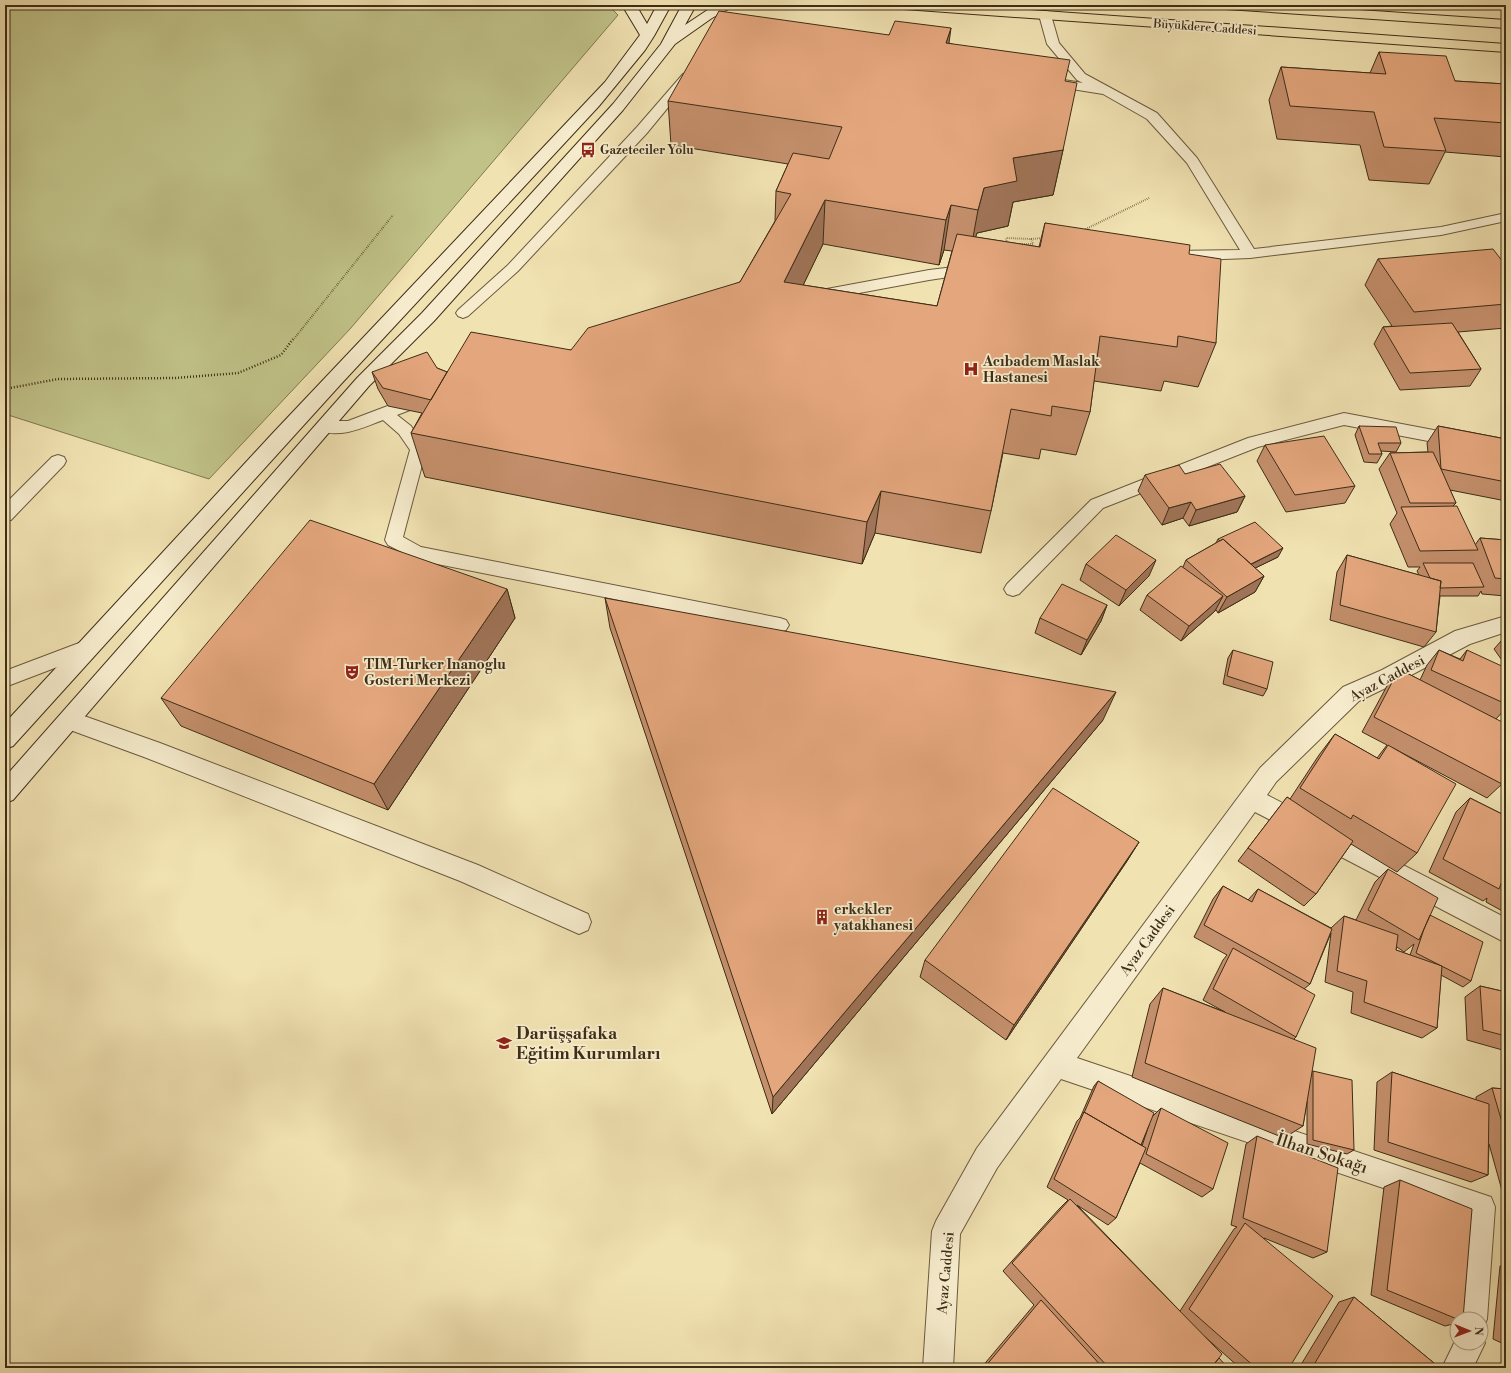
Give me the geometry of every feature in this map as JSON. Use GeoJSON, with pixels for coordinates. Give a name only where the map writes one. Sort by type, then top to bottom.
{"type":"FeatureCollection","features":[{"type":"Feature","properties":{"kind":"main road"},"geometry":{"type":"LineString","coordinates":[[629,5],[647,36]]}},
{"type":"Feature","properties":{"kind":"main road"},"geometry":{"type":"LineString","coordinates":[[5,739],[233,487],[581,117],[622,69],[647,36],[664,5]]}},
{"type":"Feature","properties":{"kind":"main road"},"geometry":{"type":"LineString","coordinates":[[5,793],[364,382],[428,317],[618,106],[667,45],[688,5]]}},
{"type":"Feature","properties":{"kind":"main road"},"geometry":{"type":"LineString","coordinates":[[667,45],[725,5]]}},
{"type":"Feature","properties":{"kind":"main road","name":"Büyükdere Caddesi"},"geometry":{"type":"LineString","coordinates":[[904,5],[1506,48]]}},
{"type":"Feature","properties":{"kind":"main road","name":"Büyükdere Caddesi"},"geometry":{"type":"LineString","coordinates":[[1226,5],[1506,24]]}},
{"type":"Feature","properties":{"kind":"main road","name":"Ayaz Caddesi"},"geometry":{"type":"LineString","coordinates":[[938,1368],[946,1231],[987,1158],[1268,775],[1351,694],[1400,682],[1463,637],[1506,624]]}},
{"type":"Feature","properties":{"kind":"main road"},"geometry":{"type":"LineString","coordinates":[[70,720],[469,872],[579,922]]}},
{"type":"Feature","properties":{"kind":"main road"},"geometry":{"type":"LineString","coordinates":[[1251,798],[1506,931]]}},
{"type":"Feature","properties":{"kind":"main road","name":"İlhan Sokağı"},"geometry":{"type":"LineString","coordinates":[[1056,1064],[1481,1207],[1473,1311]]}},
{"type":"Feature","properties":{"kind":"main road"},"geometry":{"type":"LineString","coordinates":[[1457,1368],[1466,1351]]}},
{"type":"Feature","properties":{"kind":"lane"},"geometry":{"type":"LineString","coordinates":[[1045,15],[1053,44],[1081,77],[1152,116],[1192,161],[1250,254]]}},
{"type":"Feature","properties":{"kind":"lane"},"geometry":{"type":"LineString","coordinates":[[462,313],[513,268],[642,130],[697,66]]}},
{"type":"Feature","properties":{"kind":"lane"},"geometry":{"type":"LineString","coordinates":[[1036,80],[1107,91]]}},
{"type":"Feature","properties":{"kind":"lane"},"geometry":{"type":"LineString","coordinates":[[1157,257],[1250,254],[1441,231],[1506,217]]}},
{"type":"Feature","properties":{"kind":"lane"},"geometry":{"type":"LineString","coordinates":[[800,299],[929,274],[982,268]]}},
{"type":"Feature","properties":{"kind":"lane"},"geometry":{"type":"LineString","coordinates":[[324,427],[348,427],[434,394]]}},
{"type":"Feature","properties":{"kind":"lane"},"geometry":{"type":"LineString","coordinates":[[385,413],[406,430],[418,450],[394,540],[417,553],[780,625]]}},
{"type":"Feature","properties":{"kind":"lane"},"geometry":{"type":"LineString","coordinates":[[1013,589],[1097,504],[1254,442],[1344,419],[1465,442],[1506,454]]}},
{"type":"Feature","properties":{"kind":"lane"},"geometry":{"type":"LineString","coordinates":[[5,515],[58,461]]}},
{"type":"Feature","properties":{"kind":"lane"},"geometry":{"type":"LineString","coordinates":[[5,679],[87,648]]}},
{"type":"Feature","properties":{"kind":"path"},"geometry":{"type":"LineString","coordinates":[[1077,233],[1149,198]]}},
{"type":"Feature","properties":{"kind":"path"},"geometry":{"type":"LineString","coordinates":[[5,389],[58,378],[176,378],[238,373],[281,355],[393,215]]}},
{"type":"Feature","properties":{"kind":"path"},"geometry":{"type":"LineString","coordinates":[[1012,247],[1007,247],[1006,238],[1047,238]]}},
{"type":"Feature","properties":{"kind":"path"},"geometry":{"type":"LineString","coordinates":[[1019,249],[1017,244],[1033,244],[1031,239]]}},
{"type":"Feature","properties":{"kind":"green space"},"geometry":{"type":"Polygon","coordinates":[[[5,5],[608,5],[618,15],[350,329],[209,479],[5,414],[5,5]]]}},
{"type":"Feature","properties":{"kind":"building"},"geometry":{"type":"Polygon","coordinates":[[[719,11],[889,35],[895,21],[951,28],[946,43],[1070,60],[1065,81],[1077,83],[1063,150],[1013,158],[1017,181],[984,188],[978,210],[951,205],[946,220],[825,200],[784,282],[937,306],[957,234],[1040,247],[1045,223],[1190,245],[1189,254],[1221,259],[1216,343],[1178,336],[1177,347],[1100,336],[1090,412],[1052,406],[1051,416],[1011,409],[991,511],[881,491],[867,522],[411,433],[471,332],[571,350],[588,328],[740,282],[791,194],[776,191],[793,153],[829,159],[842,127],[668,101],[719,11]]]}},
{"type":"Feature","properties":{"kind":"building"},"geometry":{"type":"Polygon","coordinates":[[[1379,52],[1446,56],[1455,81],[1506,84],[1506,123],[1434,118],[1446,151],[1384,147],[1374,112],[1290,106],[1281,67],[1386,74],[1379,52]]]}},
{"type":"Feature","properties":{"kind":"building"},"geometry":{"type":"Polygon","coordinates":[[[1493,249],[1506,266],[1506,304],[1414,312],[1378,259],[1493,249]]]}},
{"type":"Feature","properties":{"kind":"building"},"geometry":{"type":"Polygon","coordinates":[[[1452,323],[1481,369],[1410,373],[1383,327],[1452,323]]]}},
{"type":"Feature","properties":{"kind":"building"},"geometry":{"type":"Polygon","coordinates":[[[427,352],[437,368],[447,372],[431,400],[383,388],[372,372],[427,352]]]}},
{"type":"Feature","properties":{"kind":"building"},"geometry":{"type":"Polygon","coordinates":[[[1359,426],[1396,427],[1401,443],[1378,443],[1382,454],[1369,454],[1359,426]]]}},
{"type":"Feature","properties":{"kind":"building"},"geometry":{"type":"Polygon","coordinates":[[[1438,426],[1506,439],[1506,482],[1441,469],[1438,426]]]}},
{"type":"Feature","properties":{"kind":"building"},"geometry":{"type":"Polygon","coordinates":[[[1324,436],[1355,486],[1295,495],[1265,445],[1324,436]]]}},
{"type":"Feature","properties":{"kind":"building"},"geometry":{"type":"Polygon","coordinates":[[[1433,452],[1456,503],[1410,503],[1390,453],[1433,452]]]}},
{"type":"Feature","properties":{"kind":"building"},"geometry":{"type":"Polygon","coordinates":[[[1220,464],[1245,496],[1196,510],[1191,502],[1169,508],[1145,475],[1179,465],[1185,474],[1220,464]]]}},
{"type":"Feature","properties":{"kind":"building"},"geometry":{"type":"Polygon","coordinates":[[[1457,506],[1478,550],[1420,551],[1401,507],[1457,506]]]}},
{"type":"Feature","properties":{"kind":"building","name":"TIM-Turker Inanoglu Gosteri Merkezi"},"geometry":{"type":"Polygon","coordinates":[[[310,520],[507,589],[374,784],[161,698],[310,520]]]}},
{"type":"Feature","properties":{"kind":"building"},"geometry":{"type":"Polygon","coordinates":[[[1255,522],[1283,548],[1251,564],[1223,539],[1220,541],[1218,539],[1255,522]]]}},
{"type":"Feature","properties":{"kind":"building"},"geometry":{"type":"Polygon","coordinates":[[[1116,535],[1156,560],[1126,590],[1086,564],[1116,535]]]}},
{"type":"Feature","properties":{"kind":"building"},"geometry":{"type":"Polygon","coordinates":[[[1480,538],[1506,540],[1506,579],[1495,578],[1480,538]]]}},
{"type":"Feature","properties":{"kind":"building"},"geometry":{"type":"Polygon","coordinates":[[[1223,539],[1264,576],[1227,597],[1186,560],[1223,539]]]}},
{"type":"Feature","properties":{"kind":"building"},"geometry":{"type":"Polygon","coordinates":[[[1347,555],[1441,581],[1436,632],[1340,605],[1347,555]]]}},
{"type":"Feature","properties":{"kind":"building"},"geometry":{"type":"Polygon","coordinates":[[[1423,563],[1473,563],[1484,587],[1440,588],[1441,581],[1430,578],[1423,563]]]}},
{"type":"Feature","properties":{"kind":"building"},"geometry":{"type":"Polygon","coordinates":[[[1181,566],[1223,596],[1189,626],[1147,595],[1181,566]]]}},
{"type":"Feature","properties":{"kind":"building"},"geometry":{"type":"Polygon","coordinates":[[[1062,584],[1107,605],[1087,640],[1040,618],[1062,584]]]}},
{"type":"Feature","properties":{"kind":"building","name":"erkekler yatakhanesi"},"geometry":{"type":"Polygon","coordinates":[[[605,598],[1116,692],[773,1097],[605,598]]]}},
{"type":"Feature","properties":{"kind":"building"},"geometry":{"type":"Polygon","coordinates":[[[1506,640],[1506,648],[1501,641],[1506,640]]]}},
{"type":"Feature","properties":{"kind":"building"},"geometry":{"type":"Polygon","coordinates":[[[1233,650],[1273,662],[1267,689],[1227,676],[1233,650]]]}},
{"type":"Feature","properties":{"kind":"building"},"geometry":{"type":"Polygon","coordinates":[[[1439,650],[1463,661],[1467,650],[1506,668],[1506,704],[1431,670],[1439,650]]]}},
{"type":"Feature","properties":{"kind":"building"},"geometry":{"type":"Polygon","coordinates":[[[1399,669],[1506,724],[1506,775],[1502,784],[1374,717],[1399,669]]]}},
{"type":"Feature","properties":{"kind":"building"},"geometry":{"type":"Polygon","coordinates":[[[1335,734],[1379,759],[1388,745],[1456,784],[1417,853],[1353,815],[1351,819],[1300,788],[1335,734]]]}},
{"type":"Feature","properties":{"kind":"building"},"geometry":{"type":"Polygon","coordinates":[[[1053,788],[1139,842],[1014,1025],[925,960],[1053,788]]]}},
{"type":"Feature","properties":{"kind":"building"},"geometry":{"type":"Polygon","coordinates":[[[1287,797],[1353,841],[1316,894],[1248,848],[1287,797]]]}},
{"type":"Feature","properties":{"kind":"building"},"geometry":{"type":"Polygon","coordinates":[[[1470,798],[1506,816],[1506,871],[1499,889],[1443,859],[1470,798]]]}},
{"type":"Feature","properties":{"kind":"building"},"geometry":{"type":"Polygon","coordinates":[[[1388,869],[1438,898],[1419,940],[1368,910],[1388,869]]]}},
{"type":"Feature","properties":{"kind":"building"},"geometry":{"type":"Polygon","coordinates":[[[1506,878],[1506,892],[1501,890],[1506,878]]]}},
{"type":"Feature","properties":{"kind":"building"},"geometry":{"type":"Polygon","coordinates":[[[1223,886],[1252,902],[1258,889],[1332,929],[1310,984],[1204,925],[1223,886]]]}},
{"type":"Feature","properties":{"kind":"building"},"geometry":{"type":"Polygon","coordinates":[[[1430,915],[1483,942],[1471,981],[1416,953],[1430,915]]]}},
{"type":"Feature","properties":{"kind":"building"},"geometry":{"type":"Polygon","coordinates":[[[1344,916],[1398,935],[1396,950],[1442,966],[1437,1028],[1364,1002],[1367,981],[1337,971],[1344,916]]]}},
{"type":"Feature","properties":{"kind":"building"},"geometry":{"type":"Polygon","coordinates":[[[1233,948],[1315,995],[1296,1037],[1213,989],[1233,948]]]}},
{"type":"Feature","properties":{"kind":"building"},"geometry":{"type":"Polygon","coordinates":[[[1480,986],[1506,992],[1506,1036],[1483,1030],[1480,986]]]}},
{"type":"Feature","properties":{"kind":"building"},"geometry":{"type":"Polygon","coordinates":[[[1163,988],[1316,1048],[1303,1126],[1145,1063],[1163,988]]]}},
{"type":"Feature","properties":{"kind":"building"},"geometry":{"type":"Polygon","coordinates":[[[1313,1071],[1352,1080],[1354,1150],[1313,1140],[1313,1071]]]}},
{"type":"Feature","properties":{"kind":"building"},"geometry":{"type":"Polygon","coordinates":[[[1392,1072],[1489,1104],[1488,1175],[1388,1142],[1392,1072]]]}},
{"type":"Feature","properties":{"kind":"building"},"geometry":{"type":"Polygon","coordinates":[[[1098,1081],[1154,1113],[1141,1145],[1084,1112],[1098,1081]]]}},
{"type":"Feature","properties":{"kind":"building"},"geometry":{"type":"Polygon","coordinates":[[[1492,1088],[1506,1089],[1506,1136],[1492,1088]]]}},
{"type":"Feature","properties":{"kind":"building"},"geometry":{"type":"Polygon","coordinates":[[[1161,1108],[1228,1143],[1213,1189],[1146,1154],[1161,1108]]]}},
{"type":"Feature","properties":{"kind":"building"},"geometry":{"type":"Polygon","coordinates":[[[1084,1112],[1146,1148],[1116,1218],[1054,1179],[1084,1112]]]}},
{"type":"Feature","properties":{"kind":"building"},"geometry":{"type":"Polygon","coordinates":[[[1257,1136],[1338,1168],[1327,1252],[1243,1218],[1257,1136]]]}},
{"type":"Feature","properties":{"kind":"building"},"geometry":{"type":"Polygon","coordinates":[[[1400,1180],[1472,1209],[1464,1311],[1449,1311],[1449,1316],[1387,1290],[1400,1180]]]}},
{"type":"Feature","properties":{"kind":"building"},"geometry":{"type":"Polygon","coordinates":[[[1070,1199],[1222,1354],[1211,1368],[1109,1368],[1012,1263],[1070,1199]]]}},
{"type":"Feature","properties":{"kind":"building"},"geometry":{"type":"Polygon","coordinates":[[[1245,1223],[1333,1296],[1289,1368],[1256,1368],[1189,1309],[1245,1223]]]}},
{"type":"Feature","properties":{"kind":"building"},"geometry":{"type":"Polygon","coordinates":[[[1354,1297],[1440,1368],[1312,1368],[1354,1297]]]}},
{"type":"Feature","properties":{"kind":"building"},"geometry":{"type":"Polygon","coordinates":[[[1041,1300],[1103,1368],[984,1368],[1041,1300]]]}},
{"type":"Feature","properties":{"kind":"building"},"geometry":{"type":"Polygon","coordinates":[[[1219,1358],[1228,1368],[1211,1368],[1219,1358]]]}},
{"type":"Feature","properties":{"kind":"place","name":"Gazeteciler Yolu"},"geometry":{"type":"Point","coordinates":[588,150]}},
{"type":"Feature","properties":{"kind":"place","name":"Acıbadem Maslak Hastanesi"},"geometry":{"type":"Point","coordinates":[971,369]}},
{"type":"Feature","properties":{"kind":"place","name":"TIM-Turker Inanoglu Gosteri Merkezi"},"geometry":{"type":"Point","coordinates":[352,672]}},
{"type":"Feature","properties":{"kind":"place","name":"erkekler yatakhanesi"},"geometry":{"type":"Point","coordinates":[822,917]}},
{"type":"Feature","properties":{"kind":"place","name":"Darüşşafaka Eğitim Kurumları"},"geometry":{"type":"Point","coordinates":[504,1043]}}]}
